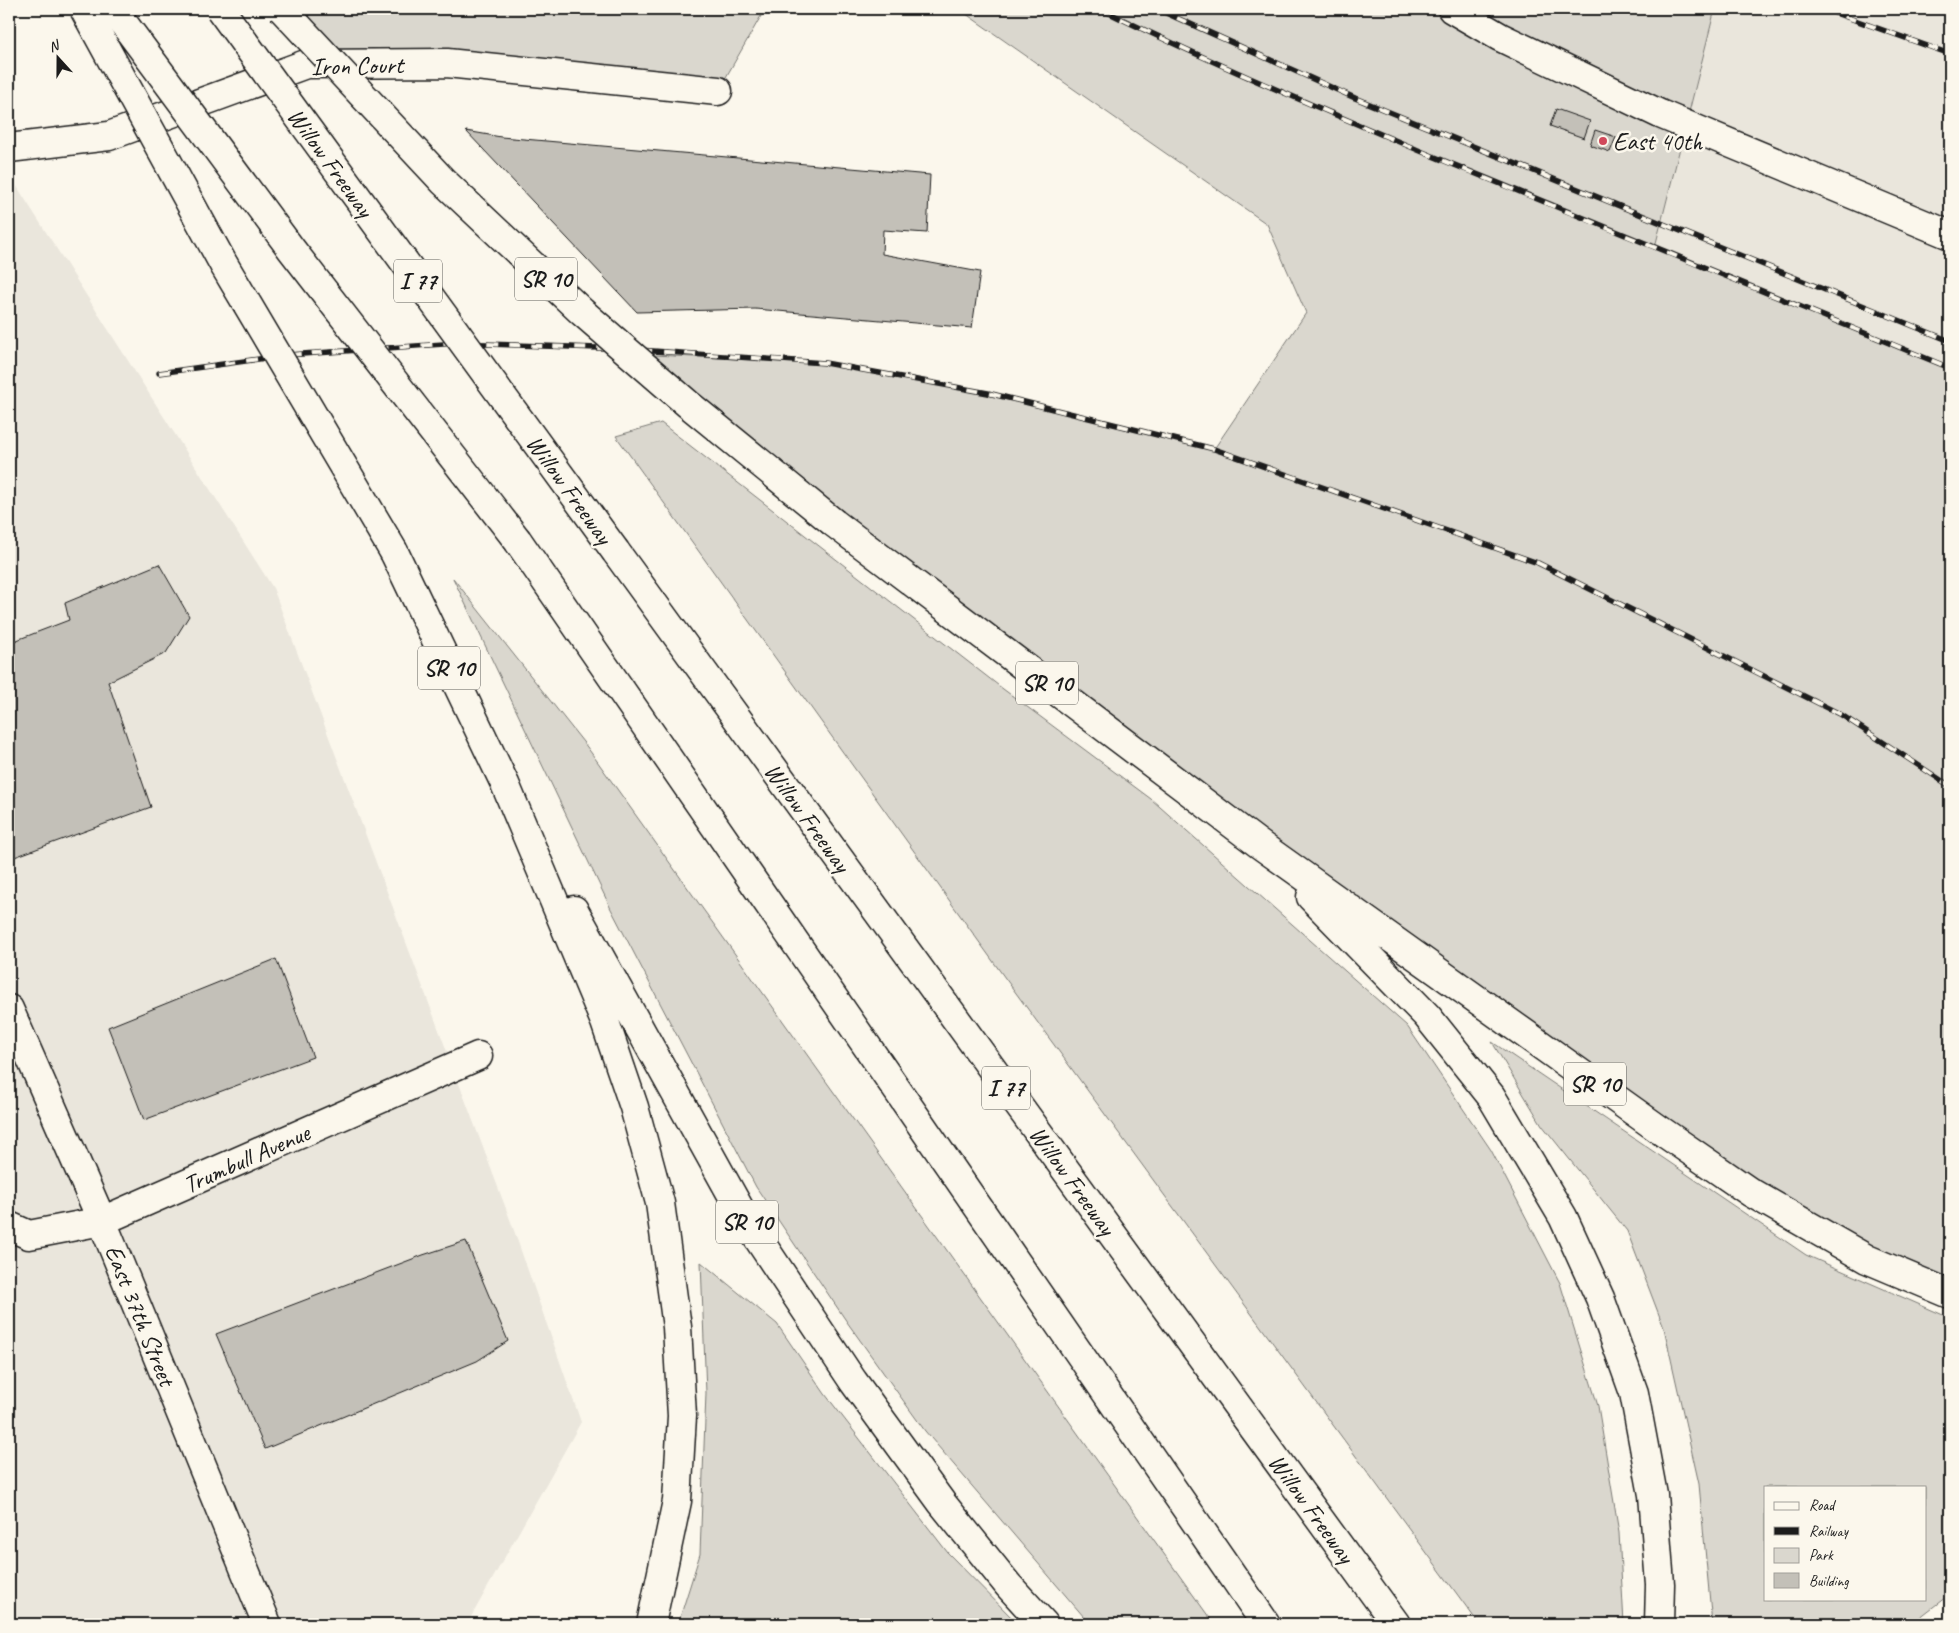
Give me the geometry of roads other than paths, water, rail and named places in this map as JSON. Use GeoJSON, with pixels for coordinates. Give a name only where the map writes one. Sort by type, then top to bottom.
{"type":"FeatureCollection","features":[{"type":"Feature","properties":{"kind":"main road","name":"SR 10"},"geometry":{"type":"LineString","coordinates":[[84,9],[224,264],[394,552],[504,784],[747,1222],[853,1381],[936,1496],[1008,1586],[1044,1624]]}},
{"type":"Feature","properties":{"kind":"main road"},"geometry":{"type":"LineString","coordinates":[[113,9],[292,250],[518,541],[1266,1624]]}},
{"type":"Feature","properties":{"kind":"main road","name":"Willow Freeway"},"geometry":{"type":"LineString","coordinates":[[220,9],[1396,1624]]}},
{"type":"Feature","properties":{"kind":"main road","name":"SR 10"},"geometry":{"type":"LineString","coordinates":[[282,9],[443,181],[582,312],[688,404],[834,523],[1259,844],[1660,1130],[1750,1192],[1867,1259],[1950,1294]]}},
{"type":"Feature","properties":{"kind":"main road"},"geometry":{"type":"LineString","coordinates":[[1452,9],[1500,37],[1660,114],[1950,235]]}},
{"type":"Feature","properties":{"kind":"main road","name":"Iron Court"},"geometry":{"type":"LineString","coordinates":[[9,148],[109,136],[306,64],[447,63],[718,91]]}},
{"type":"Feature","properties":{"kind":"main road"},"geometry":{"type":"LineString","coordinates":[[504,784],[605,1022],[634,1107],[660,1203],[677,1326],[682,1416],[677,1501],[651,1624]]}},
{"type":"Feature","properties":{"kind":"main road"},"geometry":{"type":"LineString","coordinates":[[1259,844],[1427,1016],[1491,1096],[1563,1217],[1600,1298],[1634,1393],[1652,1495],[1660,1584],[1659,1624]]}},
{"type":"Feature","properties":{"kind":"main road","name":"East 37th Street"},"geometry":{"type":"LineString","coordinates":[[9,1009],[102,1221],[258,1621]]}},
{"type":"Feature","properties":{"kind":"main road","name":"Trumbull Avenue"},"geometry":{"type":"LineString","coordinates":[[9,1226],[29,1234],[102,1221],[478,1056]]}},
{"type":"Feature","properties":{"kind":"railway"},"geometry":{"type":"LineString","coordinates":[[1101,9],[1219,64],[1418,150],[1950,368]]}},
{"type":"Feature","properties":{"kind":"railway"},"geometry":{"type":"LineString","coordinates":[[1157,9],[1355,98],[1950,341]]}},
{"type":"Feature","properties":{"kind":"railway"},"geometry":{"type":"LineString","coordinates":[[1824,9],[1950,54]]}},
{"type":"Feature","properties":{"kind":"railway"},"geometry":{"type":"LineString","coordinates":[[159,373],[288,355],[458,343],[625,349],[825,363],[988,393],[1214,449],[1538,563],[1840,714],[1950,786]]}},
{"type":"Feature","properties":{"kind":"place","name":"East 40th"},"geometry":{"type":"Point","coordinates":[1603,141]}}]}
